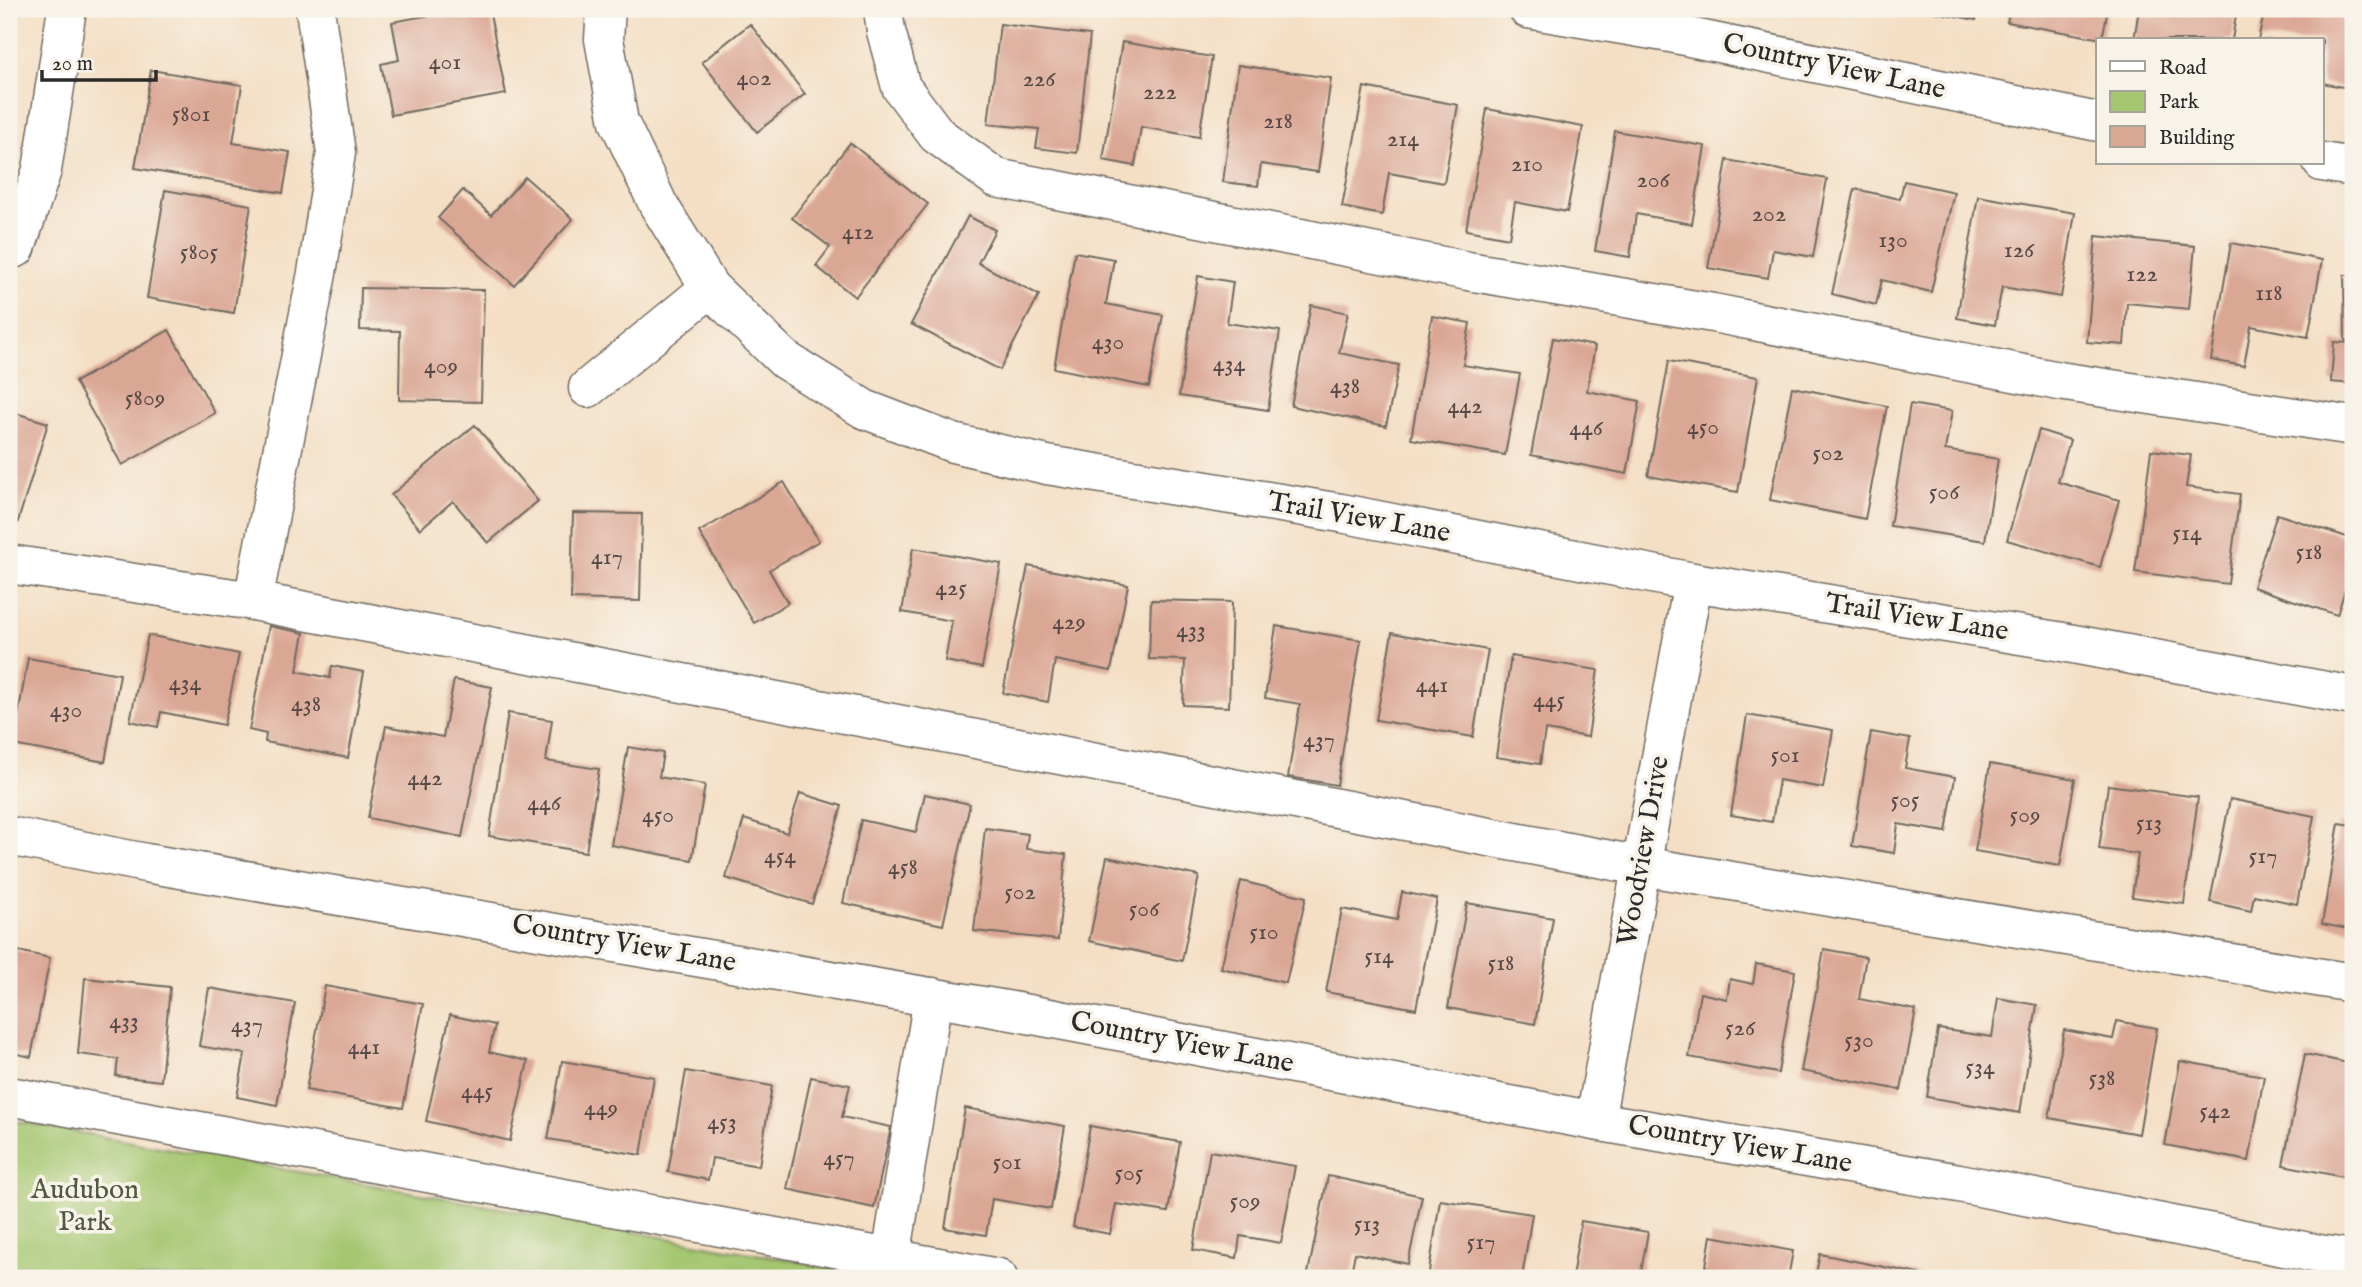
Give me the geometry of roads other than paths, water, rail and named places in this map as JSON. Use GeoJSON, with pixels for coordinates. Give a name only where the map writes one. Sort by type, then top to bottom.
{"type":"FeatureCollection","features":[{"type":"Feature","properties":{"kind":"street"},"geometry":{"type":"LineString","coordinates":[[16,248],[42,170],[66,9]]}},
{"type":"Feature","properties":{"kind":"street"},"geometry":{"type":"LineString","coordinates":[[253,601],[317,273],[337,153],[315,9]]}},
{"type":"Feature","properties":{"kind":"street","name":"Trail View Lane"},"geometry":{"type":"LineString","coordinates":[[606,9],[604,39],[619,122],[659,204],[710,288],[785,360],[864,409],[953,443],[1047,465],[1341,513],[1693,582],[2057,641],[2353,696]]}},
{"type":"Feature","properties":{"kind":"street"},"geometry":{"type":"LineString","coordinates":[[883,9],[901,87],[937,135],[996,178],[1468,271],[1726,316],[2059,381],[2353,426]]}},
{"type":"Feature","properties":{"kind":"street","name":"Country View Lane"},"geometry":{"type":"LineString","coordinates":[[1528,9],[1670,33],[2096,122]]}},
{"type":"Feature","properties":{"kind":"street"},"geometry":{"type":"LineString","coordinates":[[2324,162],[2353,167]]}},
{"type":"Feature","properties":{"kind":"street"},"geometry":{"type":"LineString","coordinates":[[589,388],[710,288]]}},
{"type":"Feature","properties":{"kind":"street"},"geometry":{"type":"LineString","coordinates":[[9,564],[253,601],[1641,866],[2353,983]]}},
{"type":"Feature","properties":{"kind":"street","name":"Woodview Drive"},"geometry":{"type":"LineString","coordinates":[[1595,1121],[1693,582]]}},
{"type":"Feature","properties":{"kind":"street","name":"Country View Lane"},"geometry":{"type":"LineString","coordinates":[[9,836],[159,865],[933,997],[1595,1121],[1959,1183],[2330,1264]]}},
{"type":"Feature","properties":{"kind":"street"},"geometry":{"type":"LineString","coordinates":[[891,1258],[933,997]]}},
{"type":"Feature","properties":{"kind":"street"},"geometry":{"type":"LineString","coordinates":[[9,1096],[998,1278]]}},
{"type":"Feature","properties":{"kind":"park label","name":"Audubon Park"},"geometry":{"type":"Point","coordinates":[85,1206]}}]}
